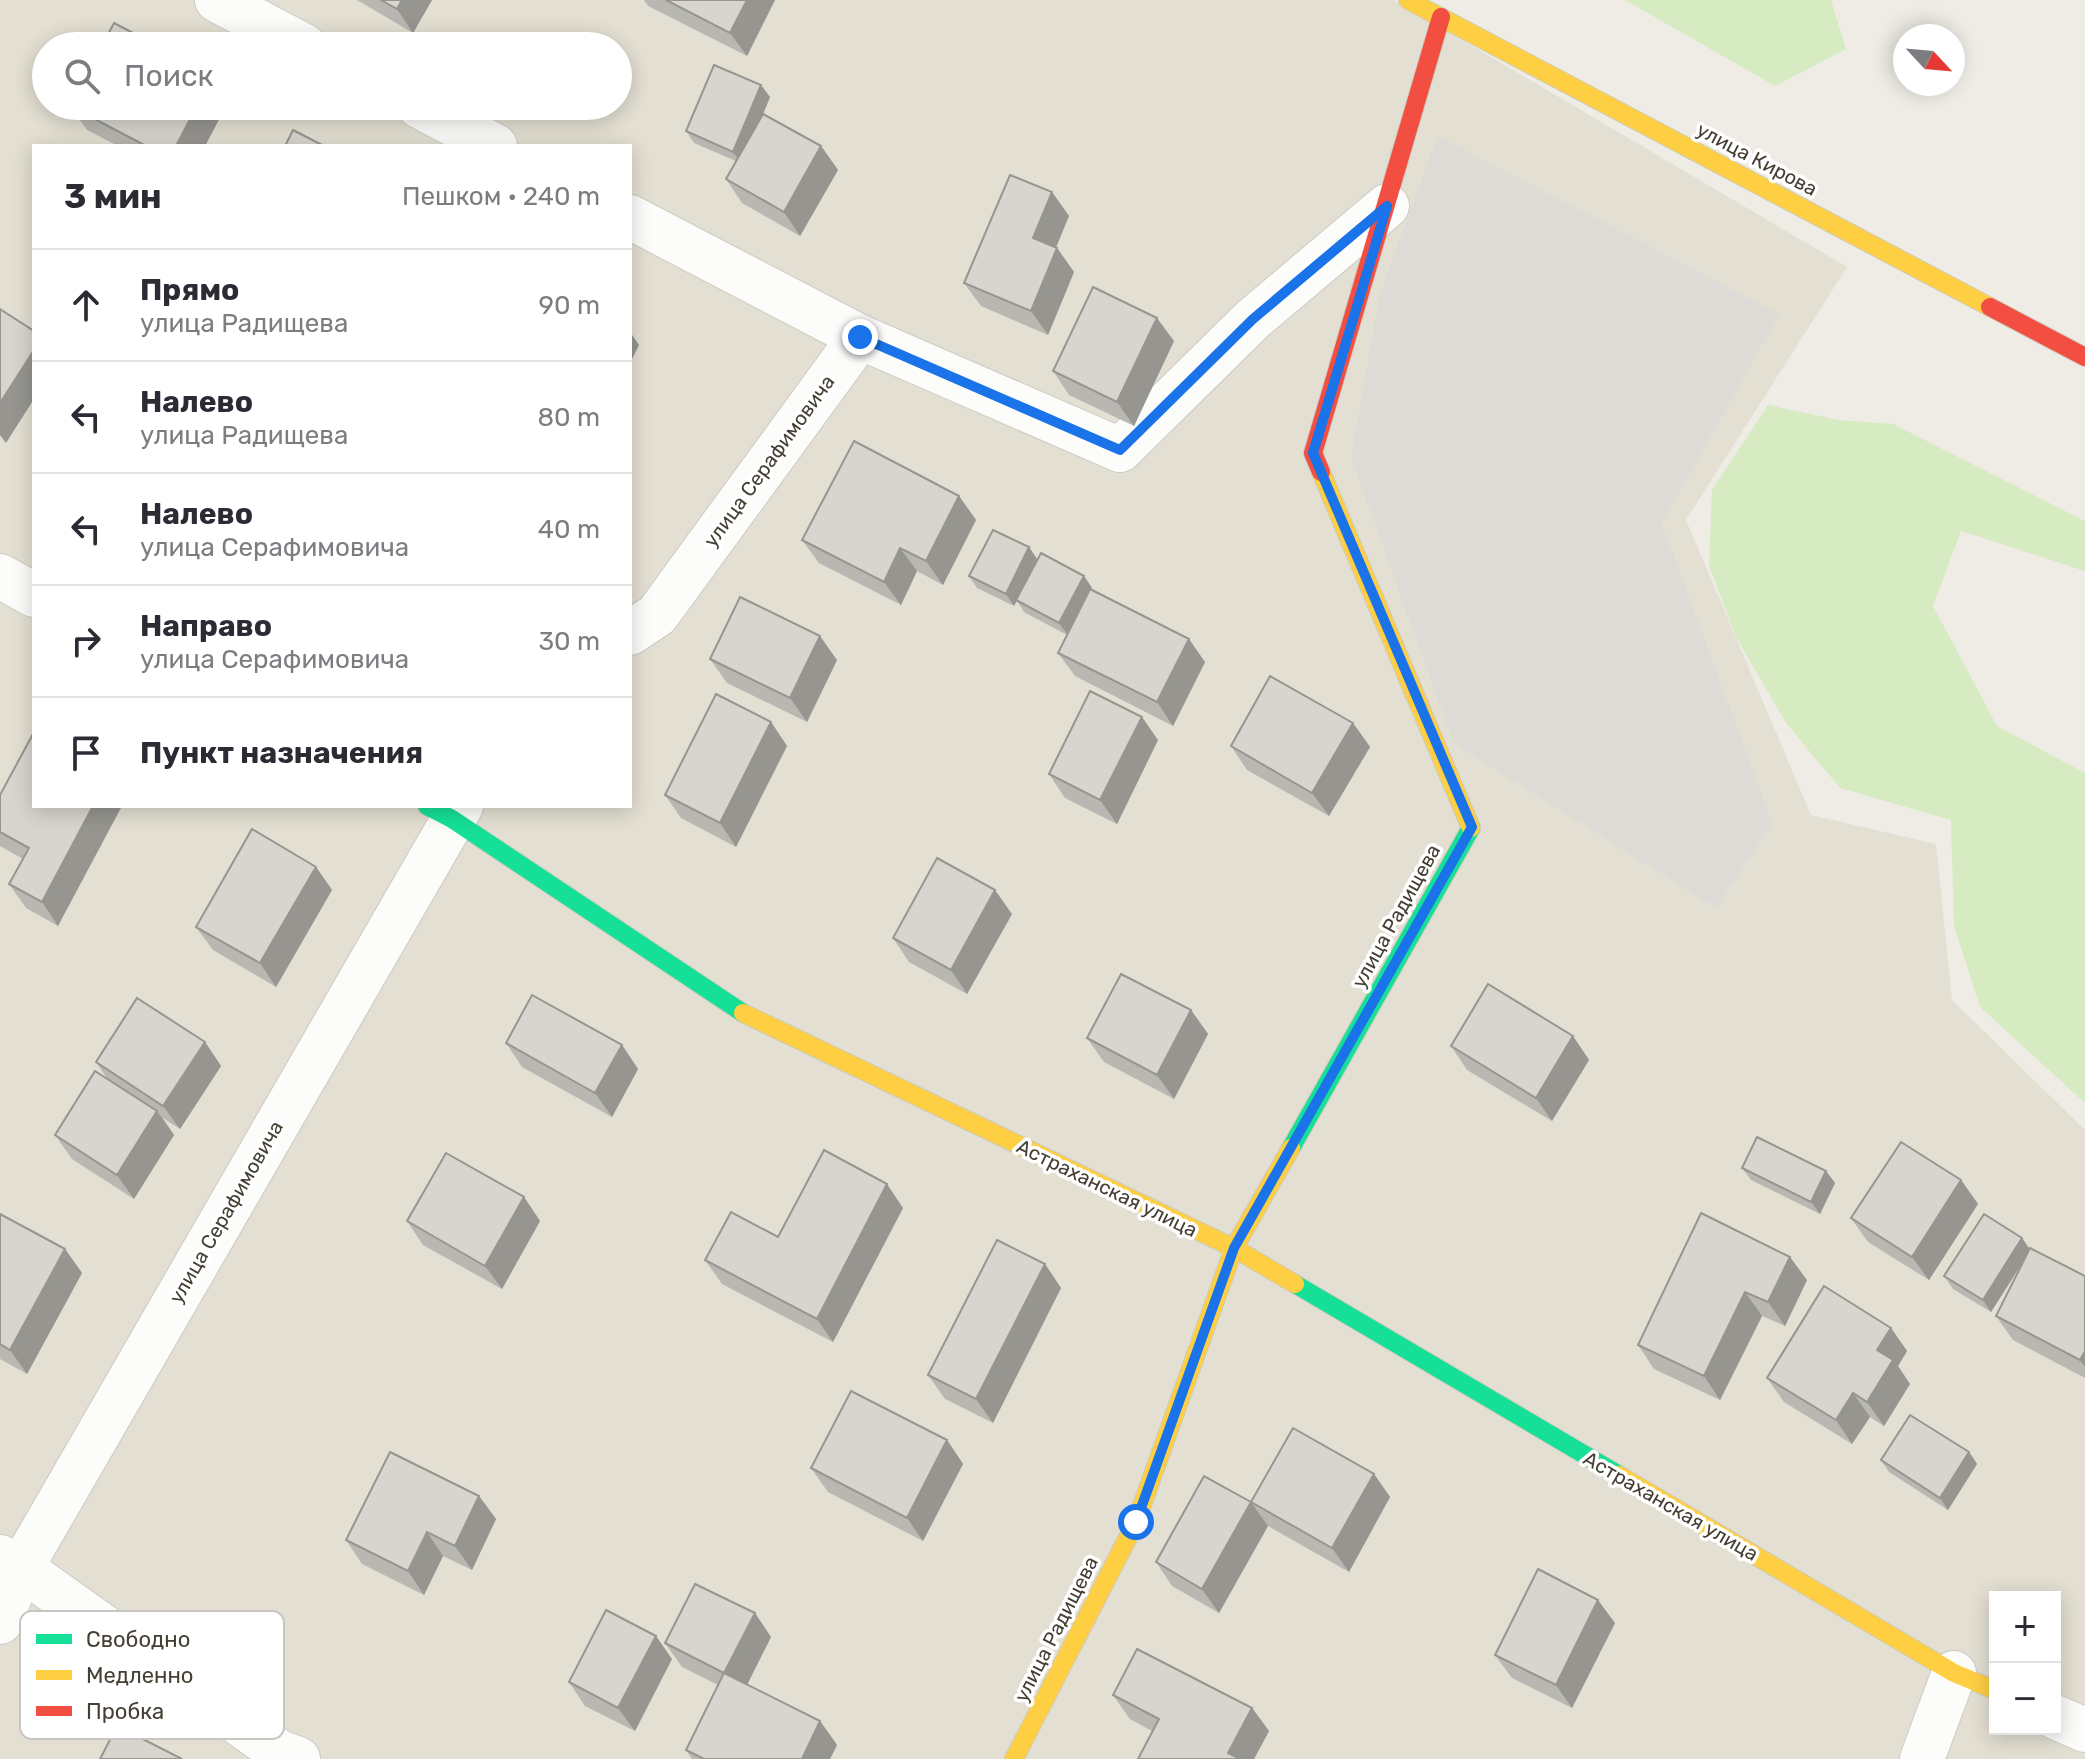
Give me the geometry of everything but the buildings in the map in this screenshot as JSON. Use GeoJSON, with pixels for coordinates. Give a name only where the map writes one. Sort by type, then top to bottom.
{"type":"FeatureCollection","features":[{"type":"Feature","properties":{"kind":"street"},"geometry":{"type":"LineString","coordinates":[[217,0],[278,32]]}},
{"type":"Feature","properties":{"kind":"street","name":"улица Кирова"},"geometry":{"type":"LineString","coordinates":[[1408,0],[2083,353]]}},
{"type":"Feature","properties":{"kind":"street","name":"улица Радищева"},"geometry":{"type":"LineString","coordinates":[[1014,1759],[1136,1522],[1234,1248],[1472,827],[1313,453],[1441,17]]}},
{"type":"Feature","properties":{"kind":"street"},"geometry":{"type":"LineString","coordinates":[[446,120],[491,144]]}},
{"type":"Feature","properties":{"kind":"street"},"geometry":{"type":"LineString","coordinates":[[632,218],[860,337],[1120,450],[1253,319],[1387,206]]}},
{"type":"Feature","properties":{"kind":"street","name":"улица Серафимовича"},"geometry":{"type":"LineString","coordinates":[[632,632],[657,615],[860,337]]}},
{"type":"Feature","properties":{"kind":"street"},"geometry":{"type":"LineString","coordinates":[[0,576],[32,594]]}},
{"type":"Feature","properties":{"kind":"street","name":"улица Серафимовича"},"geometry":{"type":"LineString","coordinates":[[0,1622],[11,1562],[446,810]]}},
{"type":"Feature","properties":{"kind":"street","name":"Астраханская улица"},"geometry":{"type":"LineString","coordinates":[[446,810],[750,1017],[1234,1248],[1954,1673],[1989,1688]]}},
{"type":"Feature","properties":{"kind":"street"},"geometry":{"type":"LineString","coordinates":[[11,1562],[80,1611]]}},
{"type":"Feature","properties":{"kind":"street"},"geometry":{"type":"LineString","coordinates":[[1922,1759],[1954,1673]]}},
{"type":"Feature","properties":{"kind":"street"},"geometry":{"type":"LineString","coordinates":[[2061,1720],[2085,1730]]}},
{"type":"Feature","properties":{"kind":"street"},"geometry":{"type":"LineString","coordinates":[[261,1739],[279,1752],[298,1759]]}},
{"type":"Feature","properties":{"kind":"shaded area"},"geometry":{"type":"Polygon","coordinates":[[[0,0],[1394,0],[1847,267],[1686,520],[1811,815],[1936,844],[1952,1000],[2085,1130],[2085,1759],[0,1759],[0,0]]]}},
{"type":"Feature","properties":{"kind":"shaded area"},"geometry":{"type":"Polygon","coordinates":[[[1438,136],[1779,314],[1662,524],[1772,823],[1716,908],[1454,744],[1351,457],[1380,294],[1438,136]]]}},
{"type":"Feature","properties":{"kind":"green space"},"geometry":{"type":"Polygon","coordinates":[[[1625,0],[1831,0],[1846,49],[1775,86],[1625,0]]]}},
{"type":"Feature","properties":{"kind":"green space"},"geometry":{"type":"Polygon","coordinates":[[[1768,405],[1838,420],[1893,424],[2085,521],[2085,571],[1961,531],[1933,606],[1997,726],[2085,773],[2085,1103],[1980,1007],[1954,926],[1951,820],[1840,788],[1786,723],[1736,637],[1709,566],[1712,490],[1768,405]]]}},
{"type":"Feature","properties":{"kind":"traffic: fast"},"geometry":{"type":"LineString","coordinates":[[431,808],[452,819],[743,1013]]}},
{"type":"Feature","properties":{"kind":"traffic: fast"},"geometry":{"type":"LineString","coordinates":[[1291,1148],[1471,828]]}},
{"type":"Feature","properties":{"kind":"traffic: fast"},"geometry":{"type":"LineString","coordinates":[[1295,1284],[1619,1475]]}},
{"type":"Feature","properties":{"kind":"traffic: slow"},"geometry":{"type":"LineString","coordinates":[[1408,0],[1990,307]]}},
{"type":"Feature","properties":{"kind":"traffic: slow"},"geometry":{"type":"LineString","coordinates":[[1321,472],[1471,828]]}},
{"type":"Feature","properties":{"kind":"traffic: slow"},"geometry":{"type":"LineString","coordinates":[[743,1013],[1234,1248],[1295,1284]]}},
{"type":"Feature","properties":{"kind":"traffic: slow"},"geometry":{"type":"LineString","coordinates":[[1014,1759],[1136,1522],[1234,1248],[1291,1148]]}},
{"type":"Feature","properties":{"kind":"traffic: slow"},"geometry":{"type":"LineString","coordinates":[[1619,1475],[1954,1673],[1989,1688]]}},
{"type":"Feature","properties":{"kind":"traffic: jam"},"geometry":{"type":"LineString","coordinates":[[1321,472],[1313,453],[1441,17]]}},
{"type":"Feature","properties":{"kind":"traffic: jam"},"geometry":{"type":"LineString","coordinates":[[1990,307],[2085,357]]}},
{"type":"Feature","properties":{"kind":"route"},"geometry":{"type":"LineString","coordinates":[[860,337],[1120,450],[1253,319],[1387,206],[1313,453],[1472,827],[1234,1248],[1136,1522]]}}]}
